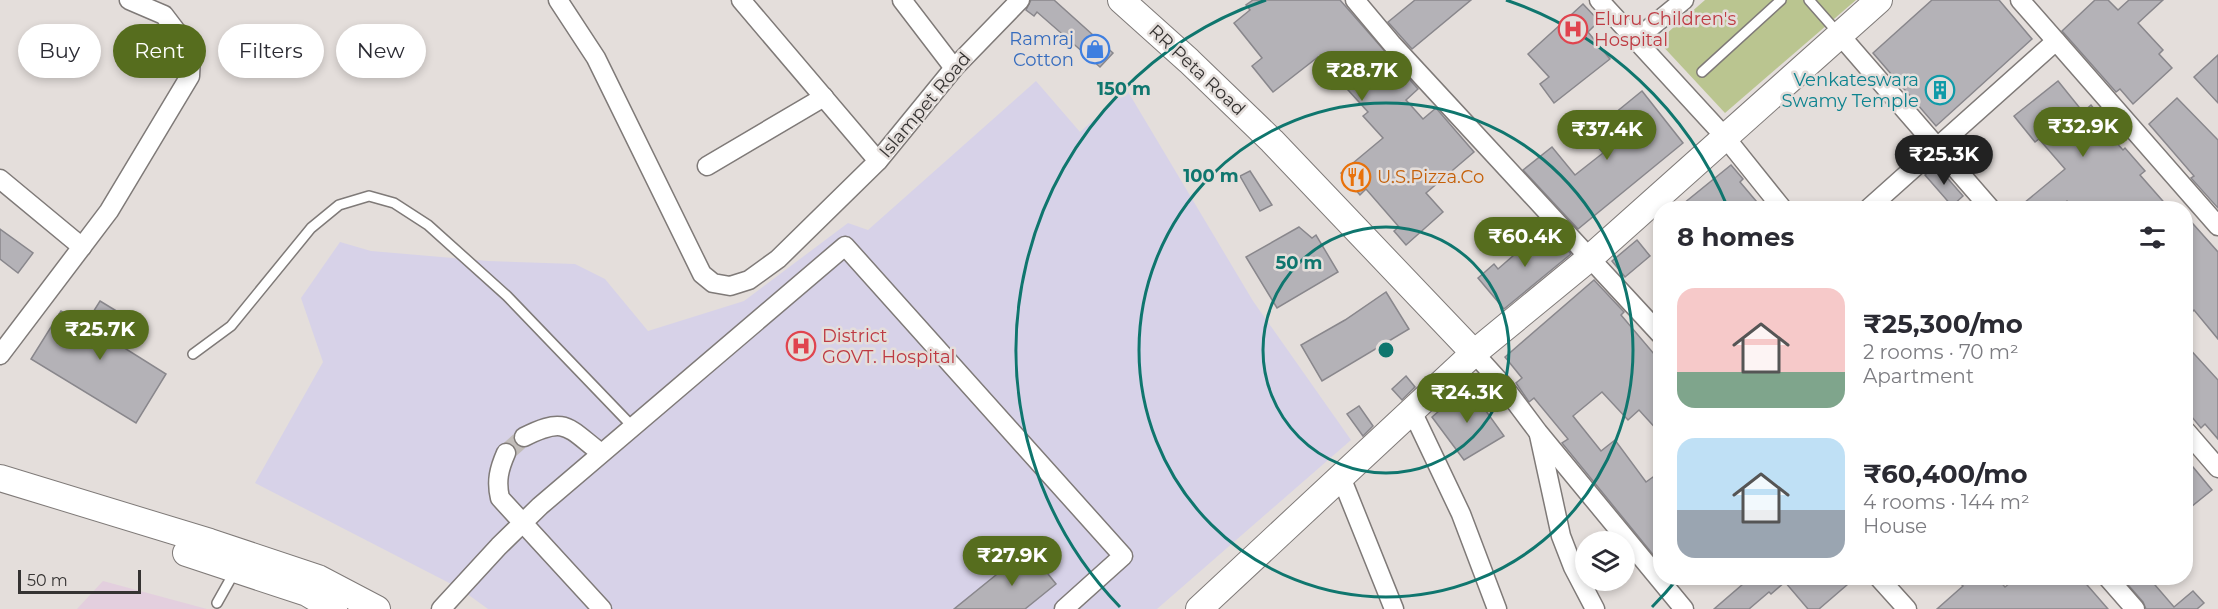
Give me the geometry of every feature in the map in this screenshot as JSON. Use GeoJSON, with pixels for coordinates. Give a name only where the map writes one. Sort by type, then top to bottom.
{"type":"FeatureCollection","features":[{"type":"Feature","properties":{"kind":"street"},"geometry":{"type":"LineString","coordinates":[[0,355],[109,211],[190,75],[191,56],[180,36],[164,15],[129,0]]}},
{"type":"Feature","properties":{"kind":"street","name":"Islampet Road"},"geometry":{"type":"LineString","coordinates":[[558,0],[596,57],[702,274],[713,283],[730,286],[749,280],[778,259],[830,210],[878,161],[954,68],[1020,0]]}},
{"type":"Feature","properties":{"kind":"street"},"geometry":{"type":"LineString","coordinates":[[741,0],[878,161]]}},
{"type":"Feature","properties":{"kind":"street"},"geometry":{"type":"LineString","coordinates":[[902,0],[954,68]]}},
{"type":"Feature","properties":{"kind":"street","name":"RR Peta Road"},"geometry":{"type":"LineString","coordinates":[[1122,0],[1272,141],[1474,353]]}},
{"type":"Feature","properties":{"kind":"street"},"geometry":{"type":"LineString","coordinates":[[1355,0],[1392,44],[1653,326]]}},
{"type":"Feature","properties":{"kind":"street"},"geometry":{"type":"LineString","coordinates":[[1599,0],[1725,137],[1776,201]]}},
{"type":"Feature","properties":{"kind":"street"},"geometry":{"type":"LineString","coordinates":[[1635,40],[1684,0]]}},
{"type":"Feature","properties":{"kind":"street"},"geometry":{"type":"LineString","coordinates":[[1654,201],[1879,0]]}},
{"type":"Feature","properties":{"kind":"street"},"geometry":{"type":"LineString","coordinates":[[2020,0],[2218,226]]}},
{"type":"Feature","properties":{"kind":"street"},"geometry":{"type":"LineString","coordinates":[[1839,34],[1984,201]]}},
{"type":"Feature","properties":{"kind":"street"},"geometry":{"type":"LineString","coordinates":[[1877,201],[2056,41]]}},
{"type":"Feature","properties":{"kind":"street"},"geometry":{"type":"LineString","coordinates":[[707,166],[824,97]]}},
{"type":"Feature","properties":{"kind":"street"},"geometry":{"type":"LineString","coordinates":[[0,179],[82,247]]}},
{"type":"Feature","properties":{"kind":"street"},"geometry":{"type":"LineString","coordinates":[[1199,609],[1474,353],[1591,257],[1653,201]]}},
{"type":"Feature","properties":{"kind":"street"},"geometry":{"type":"LineString","coordinates":[[441,609],[523,522],[632,426],[845,246],[1123,556],[1064,609]]}},
{"type":"Feature","properties":{"kind":"street"},"geometry":{"type":"LineString","coordinates":[[1474,353],[1502,384],[1538,432],[1653,571]]}},
{"type":"Feature","properties":{"kind":"street"},"geometry":{"type":"LineString","coordinates":[[1412,411],[1461,514],[1497,609]]}},
{"type":"Feature","properties":{"kind":"street"},"geometry":{"type":"LineString","coordinates":[[524,437],[545,426],[565,426],[601,453]]}},
{"type":"Feature","properties":{"kind":"street"},"geometry":{"type":"LineString","coordinates":[[1538,432],[1561,536],[1573,567],[1594,609]]}},
{"type":"Feature","properties":{"kind":"street"},"geometry":{"type":"LineString","coordinates":[[2193,439],[2218,468]]}},
{"type":"Feature","properties":{"kind":"street"},"geometry":{"type":"LineString","coordinates":[[506,453],[499,470],[500,498],[602,609]]}},
{"type":"Feature","properties":{"kind":"street"},"geometry":{"type":"LineString","coordinates":[[1341,477],[1394,609]]}},
{"type":"Feature","properties":{"kind":"street"},"geometry":{"type":"LineString","coordinates":[[0,478],[210,542],[318,578],[377,609]]}},
{"type":"Feature","properties":{"kind":"street"},"geometry":{"type":"LineString","coordinates":[[0,495],[307,593],[334,609]]}},
{"type":"Feature","properties":{"kind":"street"},"geometry":{"type":"LineString","coordinates":[[1664,585],[1684,609]]}},
{"type":"Feature","properties":{"kind":"street"},"geometry":{"type":"LineString","coordinates":[[1885,585],[1907,609]]}},
{"type":"Feature","properties":{"kind":"street"},"geometry":{"type":"LineString","coordinates":[[2114,585],[2135,609]]}},
{"type":"Feature","properties":{"kind":"lane"},"geometry":{"type":"LineString","coordinates":[[1702,72],[1781,0]]}},
{"type":"Feature","properties":{"kind":"lane"},"geometry":{"type":"LineString","coordinates":[[1809,0],[1839,34]]}},
{"type":"Feature","properties":{"kind":"lane"},"geometry":{"type":"LineString","coordinates":[[193,354],[231,326],[311,228],[339,204],[369,195],[394,203],[428,225],[507,296],[632,426]]}},
{"type":"Feature","properties":{"kind":"lane"},"geometry":{"type":"LineString","coordinates":[[217,603],[236,569]]}},
{"type":"Feature","properties":{"kind":"shaded area","name":"District GOVT. Hospital"},"geometry":{"type":"Polygon","coordinates":[[[1036,81],[1080,132],[1127,90],[1253,301],[1351,440],[1157,609],[488,609],[459,588],[255,483],[323,362],[301,298],[340,242],[371,251],[488,261],[575,264],[605,279],[648,331],[744,301],[848,223],[868,230],[1036,81]]]}},
{"type":"Feature","properties":{"kind":"shaded area"},"geometry":{"type":"Polygon","coordinates":[[[103,581],[207,609],[77,609],[103,581]]]}},
{"type":"Feature","properties":{"kind":"green space"},"geometry":{"type":"Polygon","coordinates":[[[1705,0],[1856,0],[1725,113],[1658,41],[1705,0]]]}},
{"type":"Feature","properties":{"kind":"building"},"geometry":{"type":"Polygon","coordinates":[[[1031,0],[1054,0],[1113,53],[1100,67],[1037,12],[1034,16],[1026,10],[1031,0]]]}},
{"type":"Feature","properties":{"kind":"building"},"geometry":{"type":"Polygon","coordinates":[[[1253,0],[1340,0],[1418,89],[1406,100],[1423,119],[1436,108],[1474,152],[1426,193],[1443,212],[1406,245],[1394,231],[1399,227],[1366,189],[1360,195],[1341,173],[1383,138],[1363,116],[1368,112],[1318,57],[1273,92],[1252,66],[1262,58],[1234,23],[1250,10],[1246,5],[1253,0]]]}},
{"type":"Feature","properties":{"kind":"building"},"geometry":{"type":"Polygon","coordinates":[[[1415,0],[1471,0],[1412,49],[1388,22],[1415,0]]]}},
{"type":"Feature","properties":{"kind":"building","name":"Venkateswara Swamy Temple"},"geometry":{"type":"Polygon","coordinates":[[[1932,0],[1999,0],[2032,39],[1936,126],[1873,53],[1932,0]]]}},
{"type":"Feature","properties":{"kind":"building"},"geometry":{"type":"Polygon","coordinates":[[[2095,0],[2108,0],[2118,10],[2129,0],[2163,0],[2138,23],[2163,50],[2159,54],[2172,68],[2133,104],[2120,89],[2116,92],[2062,31],[2095,0]]]}},
{"type":"Feature","properties":{"kind":"building"},"geometry":{"type":"Polygon","coordinates":[[[1583,4],[1599,21],[1588,32],[1610,59],[1554,103],[1540,84],[1549,77],[1528,54],[1583,4]]]}},
{"type":"Feature","properties":{"kind":"building"},"geometry":{"type":"Polygon","coordinates":[[[2218,55],[2218,103],[2194,77],[2218,55]]]}},
{"type":"Feature","properties":{"kind":"building"},"geometry":{"type":"Polygon","coordinates":[[[2058,81],[2083,112],[2091,105],[2107,125],[2103,128],[2145,171],[2140,175],[2163,201],[2026,201],[2065,169],[2039,139],[2035,142],[2014,116],[2058,81]]]}},
{"type":"Feature","properties":{"kind":"building"},"geometry":{"type":"Polygon","coordinates":[[[1642,91],[1683,143],[1578,229],[1523,170],[1552,147],[1575,175],[1603,153],[1588,135],[1642,91]]]}},
{"type":"Feature","properties":{"kind":"building"},"geometry":{"type":"Polygon","coordinates":[[[2177,98],[2218,140],[2218,208],[2191,178],[2194,176],[2149,124],[2177,98]]]}},
{"type":"Feature","properties":{"kind":"building"},"geometry":{"type":"Polygon","coordinates":[[[1731,165],[1743,179],[1740,182],[1756,201],[1687,201],[1731,165]]]}},
{"type":"Feature","properties":{"kind":"building"},"geometry":{"type":"Polygon","coordinates":[[[1936,165],[1963,196],[1958,201],[1948,201],[1925,175],[1936,165]]]}},
{"type":"Feature","properties":{"kind":"building"},"geometry":{"type":"Polygon","coordinates":[[[1250,171],[1272,205],[1260,211],[1240,176],[1250,171]]]}},
{"type":"Feature","properties":{"kind":"building"},"geometry":{"type":"Polygon","coordinates":[[[2193,224],[2218,252],[2218,339],[2194,310],[2193,224]]]}},
{"type":"Feature","properties":{"kind":"building"},"geometry":{"type":"Polygon","coordinates":[[[1299,227],[1312,238],[1316,235],[1338,272],[1277,308],[1246,257],[1299,227]]]}},
{"type":"Feature","properties":{"kind":"building"},"geometry":{"type":"Polygon","coordinates":[[[1546,227],[1571,254],[1504,309],[1478,278],[1494,264],[1498,269],[1546,227]]]}},
{"type":"Feature","properties":{"kind":"building"},"geometry":{"type":"Polygon","coordinates":[[[0,229],[33,253],[18,273],[0,259],[0,229]]]}},
{"type":"Feature","properties":{"kind":"building"},"geometry":{"type":"Polygon","coordinates":[[[1637,240],[1650,256],[1625,277],[1612,261],[1637,240]]]}},
{"type":"Feature","properties":{"kind":"building"},"geometry":{"type":"Polygon","coordinates":[[[1594,280],[1624,312],[1621,315],[1653,353],[1653,425],[1639,410],[1628,420],[1602,392],[1573,416],[1601,451],[1615,440],[1646,482],[1653,477],[1653,555],[1562,443],[1568,439],[1534,398],[1529,402],[1516,383],[1522,378],[1505,357],[1594,280]]]}},
{"type":"Feature","properties":{"kind":"building"},"geometry":{"type":"Polygon","coordinates":[[[1386,292],[1409,329],[1322,381],[1301,345],[1345,320],[1386,292]]]}},
{"type":"Feature","properties":{"kind":"building"},"geometry":{"type":"Polygon","coordinates":[[[100,301],[133,321],[118,344],[166,374],[136,423],[31,359],[61,311],[85,325],[100,301]]]}},
{"type":"Feature","properties":{"kind":"building"},"geometry":{"type":"Polygon","coordinates":[[[2193,353],[2218,380],[2218,439],[2205,424],[2201,428],[2193,418],[2193,353]]]}},
{"type":"Feature","properties":{"kind":"building"},"geometry":{"type":"Polygon","coordinates":[[[1406,376],[1415,387],[1402,400],[1392,389],[1406,376]]]}},
{"type":"Feature","properties":{"kind":"building"},"geometry":{"type":"Polygon","coordinates":[[[1468,386],[1504,436],[1464,460],[1432,417],[1468,386]]]}},
{"type":"Feature","properties":{"kind":"building"},"geometry":{"type":"Polygon","coordinates":[[[1359,406],[1373,426],[1363,436],[1347,414],[1359,406]]]}},
{"type":"Feature","properties":{"kind":"building"},"geometry":{"type":"Polygon","coordinates":[[[2193,467],[2212,490],[2193,505],[2193,467]]]}},
{"type":"Feature","properties":{"kind":"building"},"geometry":{"type":"Polygon","coordinates":[[[1028,549],[1056,584],[1025,609],[954,609],[1028,549]]]}},
{"type":"Feature","properties":{"kind":"building"},"geometry":{"type":"Polygon","coordinates":[[[1742,585],[1782,585],[1749,609],[1714,609],[1742,585]]]}},
{"type":"Feature","properties":{"kind":"building"},"geometry":{"type":"Polygon","coordinates":[[[1788,585],[1847,585],[1819,609],[1808,609],[1788,585]]]}},
{"type":"Feature","properties":{"kind":"building"},"geometry":{"type":"Polygon","coordinates":[[[2087,585],[2108,609],[1937,609],[1963,586],[2087,585]]]}},
{"type":"Feature","properties":{"kind":"building"},"geometry":{"type":"Polygon","coordinates":[[[2128,585],[2155,585],[2174,607],[2193,591],[2204,603],[2197,609],[2146,609],[2128,585]]]}},
{"type":"Feature","properties":{"kind":"tunnel"},"geometry":{"type":"LineString","coordinates":[[506,453],[524,437]]}},
{"type":"Feature","properties":{"kind":"place","name":"Eluru Children's Hospital"},"geometry":{"type":"Point","coordinates":[1573,29]}},
{"type":"Feature","properties":{"kind":"place","name":"Ramraj Cotton"},"geometry":{"type":"Point","coordinates":[1095,49]}},
{"type":"Feature","properties":{"kind":"place","name":"Venkateswara Swamy Temple"},"geometry":{"type":"Point","coordinates":[1940,90]}},
{"type":"Feature","properties":{"kind":"place","name":"U.S.Pizza.Co"},"geometry":{"type":"Point","coordinates":[1356,177]}},
{"type":"Feature","properties":{"kind":"place","name":"District GOVT. Hospital"},"geometry":{"type":"Point","coordinates":[801,346]}}]}
